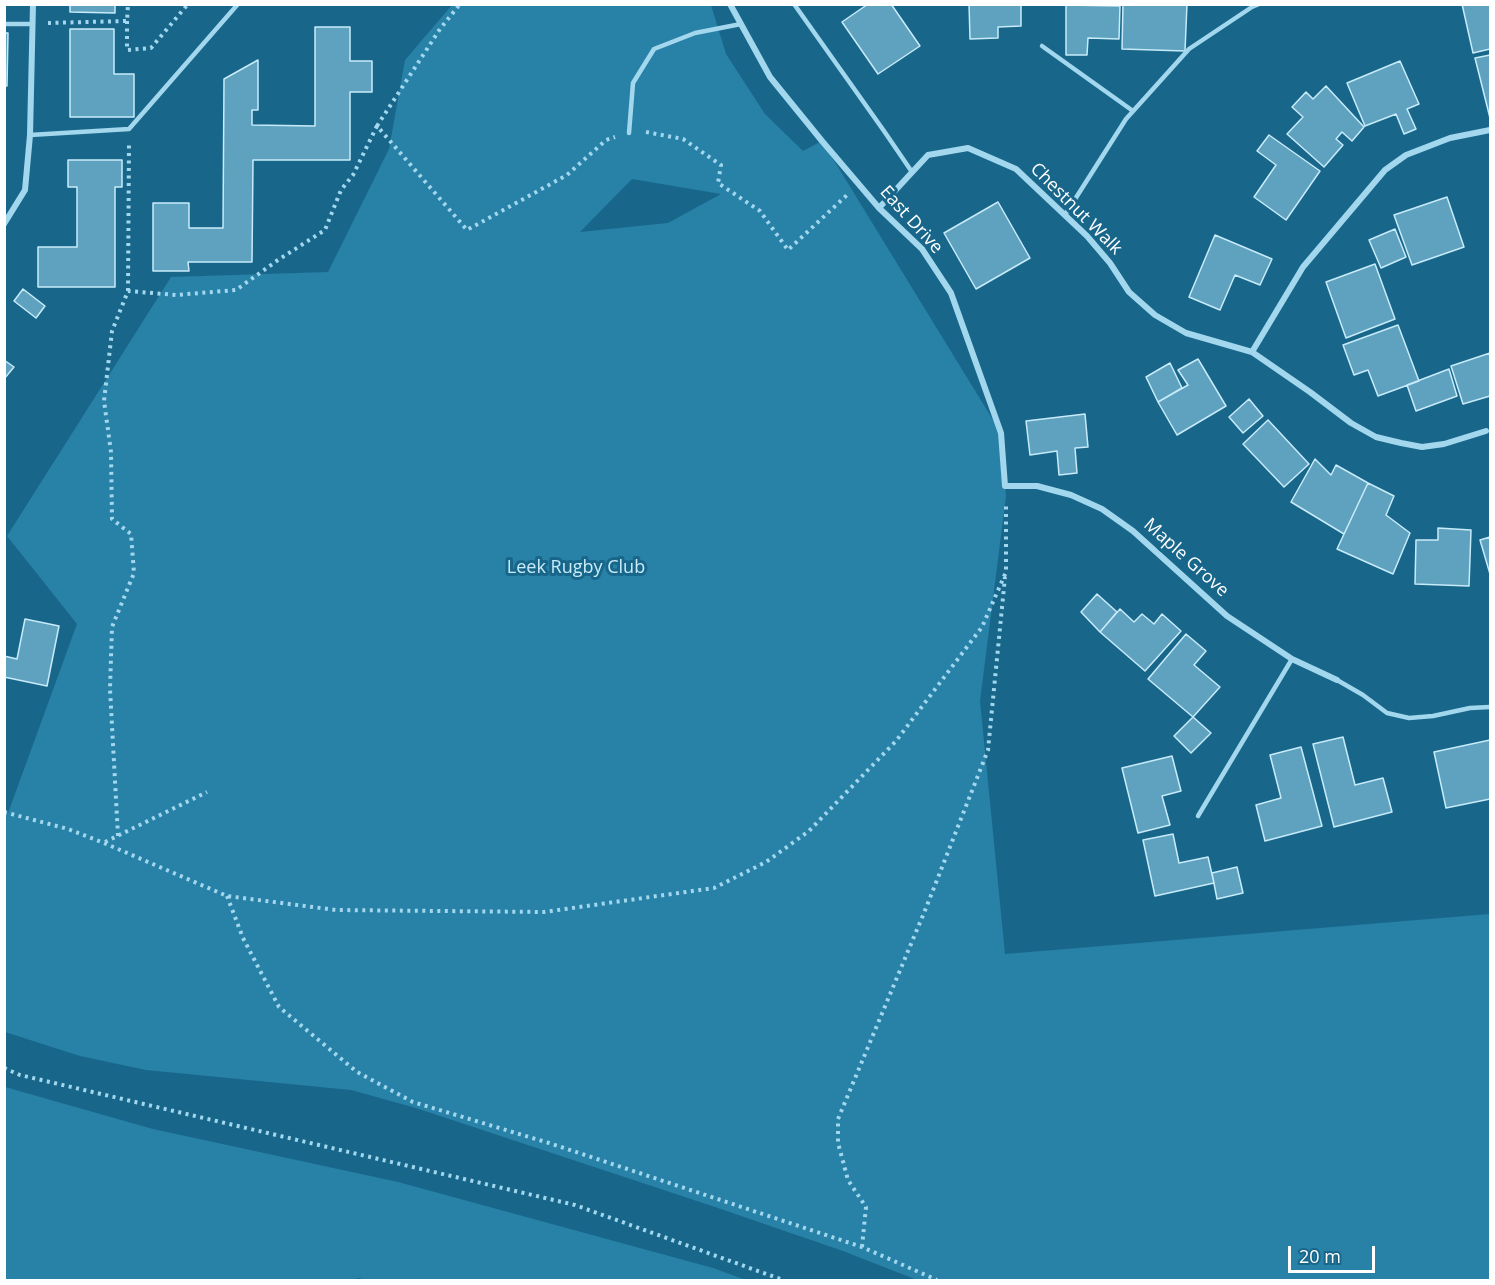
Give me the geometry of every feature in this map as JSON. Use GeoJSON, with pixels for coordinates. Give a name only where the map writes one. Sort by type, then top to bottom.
{"type":"FeatureCollection","features":[{"type":"Feature","properties":{"kind":"street"},"geometry":{"type":"LineString","coordinates":[[4,224],[25,190],[30,135],[33,4]]}},
{"type":"Feature","properties":{"kind":"street","name":"East Drive"},"geometry":{"type":"LineString","coordinates":[[730,4],[770,77],[879,208],[922,249],[951,293],[1001,433],[1005,486]]}},
{"type":"Feature","properties":{"kind":"street"},"geometry":{"type":"LineString","coordinates":[[1252,352],[1303,267],[1385,170],[1406,155],[1450,138],[1491,130]]}},
{"type":"Feature","properties":{"kind":"street","name":"Chestnut Walk"},"geometry":{"type":"LineString","coordinates":[[879,208],[928,154],[968,148],[1016,169],[1087,236],[1110,263],[1129,292],[1155,315],[1186,333],[1252,352],[1311,392],[1351,423],[1376,437],[1422,447],[1443,444],[1488,431]]}},
{"type":"Feature","properties":{"kind":"street","name":"Maple Grove"},"geometry":{"type":"LineString","coordinates":[[1005,486],[1037,486],[1071,495],[1102,509],[1133,531],[1227,616],[1292,659],[1337,680]]}},
{"type":"Feature","properties":{"kind":"lane"},"geometry":{"type":"LineString","coordinates":[[30,135],[129,129],[238,4]]}},
{"type":"Feature","properties":{"kind":"lane"},"geometry":{"type":"LineString","coordinates":[[794,4],[912,172]]}},
{"type":"Feature","properties":{"kind":"lane"},"geometry":{"type":"LineString","coordinates":[[1065,215],[1126,119],[1189,49],[1259,4]]}},
{"type":"Feature","properties":{"kind":"lane"},"geometry":{"type":"LineString","coordinates":[[4,24],[32,24]]}},
{"type":"Feature","properties":{"kind":"lane"},"geometry":{"type":"LineString","coordinates":[[629,133],[633,83],[654,49],[695,33],[741,24]]}},
{"type":"Feature","properties":{"kind":"lane"},"geometry":{"type":"LineString","coordinates":[[1042,46],[1133,111]]}},
{"type":"Feature","properties":{"kind":"lane"},"geometry":{"type":"LineString","coordinates":[[1198,816],[1292,659]]}},
{"type":"Feature","properties":{"kind":"lane"},"geometry":{"type":"LineString","coordinates":[[1337,680],[1363,695],[1387,713],[1409,718],[1433,716],[1470,708],[1491,707]]}},
{"type":"Feature","properties":{"kind":"path"},"geometry":{"type":"LineString","coordinates":[[128,4],[127,50],[151,48],[188,4]]}},
{"type":"Feature","properties":{"kind":"path"},"geometry":{"type":"LineString","coordinates":[[128,291],[176,295],[236,290],[326,230],[341,190],[353,175],[377,126],[440,29],[460,4]]}},
{"type":"Feature","properties":{"kind":"path"},"geometry":{"type":"LineString","coordinates":[[32,24],[127,21]]}},
{"type":"Feature","properties":{"kind":"path"},"geometry":{"type":"LineString","coordinates":[[377,126],[467,230],[567,175],[606,140],[629,133],[650,132],[683,139],[721,165],[718,183],[760,212],[788,250],[859,184]]}},
{"type":"Feature","properties":{"kind":"path"},"geometry":{"type":"LineString","coordinates":[[118,836],[110,689],[112,627],[134,573],[131,534],[112,519],[111,452],[104,401],[112,331],[128,291],[129,129]]}},
{"type":"Feature","properties":{"kind":"path"},"geometry":{"type":"LineString","coordinates":[[862,1248],[866,1207],[848,1180],[838,1143],[838,1119],[922,918],[988,750],[1006,572],[1005,486]]}},
{"type":"Feature","properties":{"kind":"path"},"geometry":{"type":"LineString","coordinates":[[4,812],[68,829],[227,896],[336,910],[544,912],[714,888],[766,862],[809,831],[896,741],[982,627],[1006,572]]}},
{"type":"Feature","properties":{"kind":"path"},"geometry":{"type":"LineString","coordinates":[[104,843],[207,792]]}},
{"type":"Feature","properties":{"kind":"path"},"geometry":{"type":"LineString","coordinates":[[227,896],[243,938],[279,1006],[357,1071],[413,1102],[549,1143],[862,1248],[937,1281]]}},
{"type":"Feature","properties":{"kind":"path"},"geometry":{"type":"LineString","coordinates":[[4,1068],[20,1075],[575,1205],[783,1281]]}},
{"type":"Feature","properties":{"kind":"green space","name":"Leek Rugby Club"},"geometry":{"type":"Polygon","coordinates":[[[452,5],[711,5],[726,54],[765,114],[803,151],[822,141],[1001,433],[1006,496],[980,701],[1005,954],[1490,914],[1490,1280],[917,1280],[843,1251],[715,1207],[416,1108],[351,1090],[146,1070],[80,1056],[5,1032],[4,812],[8,813],[77,624],[7,536],[171,277],[328,272],[389,149],[405,60],[452,5]],[[632,179],[580,232],[668,223],[721,194],[632,179]]]}},
{"type":"Feature","properties":{"kind":"green space"},"geometry":{"type":"Polygon","coordinates":[[[5,1087],[153,1129],[398,1182],[713,1268],[746,1280],[368,1280],[358,1278],[354,1280],[5,1280],[5,1087]]]}},
{"type":"Feature","properties":{"kind":"building"},"geometry":{"type":"Polygon","coordinates":[[[70,4],[115,4],[115,13],[70,12],[70,4]]]}},
{"type":"Feature","properties":{"kind":"building"},"geometry":{"type":"Polygon","coordinates":[[[868,4],[891,4],[920,46],[878,74],[842,22],[868,4]]]}},
{"type":"Feature","properties":{"kind":"building"},"geometry":{"type":"Polygon","coordinates":[[[969,4],[1021,4],[1021,26],[998,27],[998,38],[970,39],[969,4]]]}},
{"type":"Feature","properties":{"kind":"building"},"geometry":{"type":"Polygon","coordinates":[[[1123,4],[1187,4],[1185,51],[1122,49],[1123,4]]]}},
{"type":"Feature","properties":{"kind":"building"},"geometry":{"type":"Polygon","coordinates":[[[1462,4],[1490,4],[1490,49],[1473,53],[1462,4]]]}},
{"type":"Feature","properties":{"kind":"building"},"geometry":{"type":"Polygon","coordinates":[[[1066,5],[1120,6],[1119,39],[1088,38],[1087,55],[1066,55],[1066,5]]]}},
{"type":"Feature","properties":{"kind":"building"},"geometry":{"type":"Polygon","coordinates":[[[315,27],[350,27],[350,61],[372,61],[372,92],[350,92],[350,160],[253,160],[252,262],[188,262],[189,271],[153,271],[153,203],[189,203],[189,228],[223,228],[224,79],[258,60],[258,110],[252,110],[252,125],[315,126],[315,27]]]}},
{"type":"Feature","properties":{"kind":"building"},"geometry":{"type":"Polygon","coordinates":[[[70,29],[114,29],[114,74],[134,74],[134,117],[70,117],[70,29]]]}},
{"type":"Feature","properties":{"kind":"building"},"geometry":{"type":"Polygon","coordinates":[[[4,33],[8,33],[7,86],[4,86],[4,33]]]}},
{"type":"Feature","properties":{"kind":"building"},"geometry":{"type":"Polygon","coordinates":[[[1490,55],[1490,118],[1475,58],[1490,55]]]}},
{"type":"Feature","properties":{"kind":"building"},"geometry":{"type":"Polygon","coordinates":[[[1400,61],[1419,104],[1407,109],[1416,129],[1404,134],[1396,114],[1365,126],[1347,83],[1400,61]]]}},
{"type":"Feature","properties":{"kind":"building"},"geometry":{"type":"Polygon","coordinates":[[[1326,86],[1364,127],[1352,141],[1342,132],[1336,139],[1343,145],[1324,167],[1287,134],[1303,117],[1292,107],[1306,92],[1313,99],[1326,86]]]}},
{"type":"Feature","properties":{"kind":"building"},"geometry":{"type":"Polygon","coordinates":[[[1269,135],[1320,171],[1286,220],[1254,197],[1276,165],[1257,151],[1269,135]]]}},
{"type":"Feature","properties":{"kind":"building"},"geometry":{"type":"Polygon","coordinates":[[[68,160],[122,160],[122,187],[115,187],[115,287],[38,287],[38,247],[77,247],[77,187],[68,187],[68,160]]]}},
{"type":"Feature","properties":{"kind":"building"},"geometry":{"type":"Polygon","coordinates":[[[1447,197],[1464,247],[1412,265],[1394,215],[1447,197]]]}},
{"type":"Feature","properties":{"kind":"building"},"geometry":{"type":"Polygon","coordinates":[[[998,202],[1030,258],[976,289],[944,233],[998,202]]]}},
{"type":"Feature","properties":{"kind":"building"},"geometry":{"type":"Polygon","coordinates":[[[1395,229],[1406,257],[1381,268],[1369,240],[1395,229]]]}},
{"type":"Feature","properties":{"kind":"building"},"geometry":{"type":"Polygon","coordinates":[[[1215,235],[1272,259],[1260,285],[1235,275],[1220,310],[1189,297],[1215,235]]]}},
{"type":"Feature","properties":{"kind":"building"},"geometry":{"type":"Polygon","coordinates":[[[1375,264],[1395,319],[1346,338],[1326,282],[1375,264]]]}},
{"type":"Feature","properties":{"kind":"building"},"geometry":{"type":"Polygon","coordinates":[[[23,289],[45,306],[36,318],[14,301],[23,289]]]}},
{"type":"Feature","properties":{"kind":"building"},"geometry":{"type":"Polygon","coordinates":[[[1398,325],[1419,381],[1378,396],[1368,370],[1354,375],[1343,345],[1398,325]]]}},
{"type":"Feature","properties":{"kind":"building"},"geometry":{"type":"Polygon","coordinates":[[[1490,353],[1490,396],[1463,404],[1451,366],[1490,353]]]}},
{"type":"Feature","properties":{"kind":"building"},"geometry":{"type":"Polygon","coordinates":[[[1198,359],[1226,406],[1177,435],[1158,402],[1188,385],[1178,370],[1198,359]]]}},
{"type":"Feature","properties":{"kind":"building"},"geometry":{"type":"Polygon","coordinates":[[[4,360],[14,367],[4,379],[4,360]]]}},
{"type":"Feature","properties":{"kind":"building"},"geometry":{"type":"Polygon","coordinates":[[[1170,363],[1182,388],[1158,402],[1146,377],[1170,363]]]}},
{"type":"Feature","properties":{"kind":"building"},"geometry":{"type":"Polygon","coordinates":[[[1449,369],[1457,396],[1416,411],[1407,385],[1449,369]]]}},
{"type":"Feature","properties":{"kind":"building"},"geometry":{"type":"Polygon","coordinates":[[[1249,399],[1263,416],[1243,433],[1229,417],[1249,399]]]}},
{"type":"Feature","properties":{"kind":"building"},"geometry":{"type":"Polygon","coordinates":[[[1085,414],[1088,447],[1075,448],[1077,473],[1059,475],[1057,451],[1030,455],[1026,421],[1085,414]]]}},
{"type":"Feature","properties":{"kind":"building"},"geometry":{"type":"Polygon","coordinates":[[[1268,420],[1309,464],[1284,487],[1243,444],[1268,420]]]}},
{"type":"Feature","properties":{"kind":"building"},"geometry":{"type":"Polygon","coordinates":[[[1315,459],[1331,475],[1336,465],[1368,483],[1344,534],[1291,502],[1315,459]]]}},
{"type":"Feature","properties":{"kind":"building"},"geometry":{"type":"Polygon","coordinates":[[[1368,483],[1394,496],[1386,515],[1410,533],[1393,574],[1337,549],[1368,483]]]}},
{"type":"Feature","properties":{"kind":"building"},"geometry":{"type":"Polygon","coordinates":[[[1438,528],[1471,530],[1469,586],[1415,584],[1416,540],[1438,540],[1438,528]]]}},
{"type":"Feature","properties":{"kind":"building"},"geometry":{"type":"Polygon","coordinates":[[[1490,537],[1490,574],[1480,540],[1490,537]]]}},
{"type":"Feature","properties":{"kind":"building"},"geometry":{"type":"Polygon","coordinates":[[[1097,594],[1117,612],[1100,632],[1081,612],[1097,594]]]}},
{"type":"Feature","properties":{"kind":"building"},"geometry":{"type":"Polygon","coordinates":[[[1120,609],[1134,622],[1142,614],[1154,624],[1162,614],[1181,631],[1145,671],[1100,632],[1120,609]]]}},
{"type":"Feature","properties":{"kind":"building"},"geometry":{"type":"Polygon","coordinates":[[[25,619],[59,626],[47,686],[4,677],[4,656],[17,659],[25,619]]]}},
{"type":"Feature","properties":{"kind":"building"},"geometry":{"type":"Polygon","coordinates":[[[1186,634],[1206,651],[1194,665],[1220,687],[1193,717],[1148,679],[1186,634]]]}},
{"type":"Feature","properties":{"kind":"building"},"geometry":{"type":"Polygon","coordinates":[[[1193,717],[1211,733],[1191,753],[1174,736],[1193,717]]]}},
{"type":"Feature","properties":{"kind":"building"},"geometry":{"type":"Polygon","coordinates":[[[1343,737],[1355,785],[1383,778],[1392,812],[1334,827],[1313,744],[1343,737]]]}},
{"type":"Feature","properties":{"kind":"building"},"geometry":{"type":"Polygon","coordinates":[[[1490,740],[1490,799],[1446,808],[1434,752],[1490,740]]]}},
{"type":"Feature","properties":{"kind":"building"},"geometry":{"type":"Polygon","coordinates":[[[1301,747],[1322,826],[1265,841],[1256,805],[1281,798],[1270,755],[1301,747]]]}},
{"type":"Feature","properties":{"kind":"building"},"geometry":{"type":"Polygon","coordinates":[[[1172,756],[1181,791],[1162,796],[1170,825],[1138,833],[1122,768],[1172,756]]]}},
{"type":"Feature","properties":{"kind":"building"},"geometry":{"type":"Polygon","coordinates":[[[1173,834],[1179,863],[1208,857],[1214,883],[1155,896],[1143,840],[1173,834]]]}},
{"type":"Feature","properties":{"kind":"building"},"geometry":{"type":"Polygon","coordinates":[[[1237,867],[1243,893],[1217,899],[1212,873],[1237,867]]]}}]}
